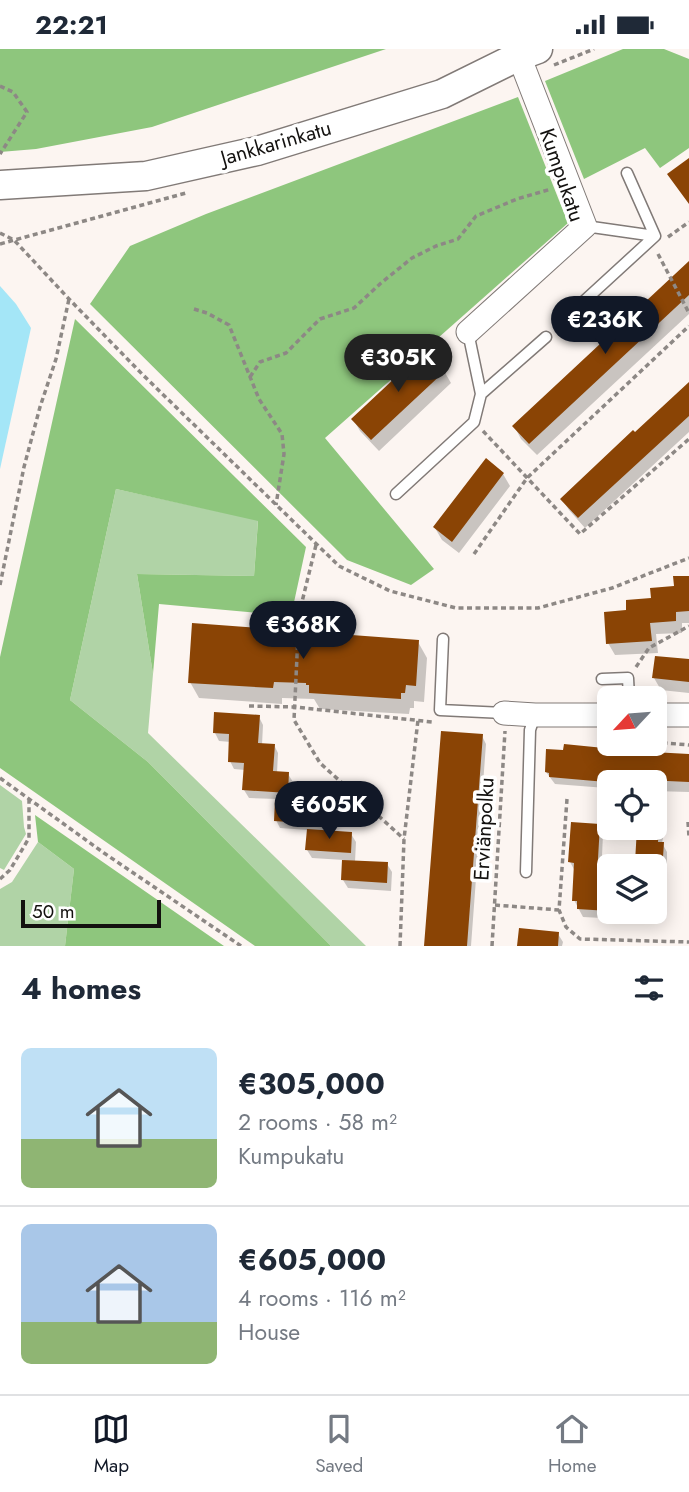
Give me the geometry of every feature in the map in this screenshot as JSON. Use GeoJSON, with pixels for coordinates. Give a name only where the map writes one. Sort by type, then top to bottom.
{"type":"FeatureCollection","features":[{"type":"Feature","properties":{"kind":"street","name":"Kumpukatu"},"geometry":{"type":"LineString","coordinates":[[468,332],[585,226],[568,185],[528,53]]}},
{"type":"Feature","properties":{"kind":"street","name":"Jankkarinkatu"},"geometry":{"type":"LineString","coordinates":[[0,185],[146,176],[257,151],[442,94],[528,53]]}},
{"type":"Feature","properties":{"kind":"street"},"geometry":{"type":"LineString","coordinates":[[504,713],[597,715]]}},
{"type":"Feature","properties":{"kind":"street"},"geometry":{"type":"LineString","coordinates":[[667,715],[689,715]]}},
{"type":"Feature","properties":{"kind":"lane"},"geometry":{"type":"LineString","coordinates":[[627,173],[655,236]]}},
{"type":"Feature","properties":{"kind":"lane"},"geometry":{"type":"LineString","coordinates":[[585,226],[655,236]]}},
{"type":"Feature","properties":{"kind":"lane"},"geometry":{"type":"LineString","coordinates":[[570,314],[655,236]]}},
{"type":"Feature","properties":{"kind":"lane"},"geometry":{"type":"LineString","coordinates":[[396,494],[474,422],[481,394],[468,332]]}},
{"type":"Feature","properties":{"kind":"lane"},"geometry":{"type":"LineString","coordinates":[[481,394],[546,337]]}},
{"type":"Feature","properties":{"kind":"lane"},"geometry":{"type":"LineString","coordinates":[[443,639],[440,710],[504,713]]}},
{"type":"Feature","properties":{"kind":"lane"},"geometry":{"type":"LineString","coordinates":[[602,678],[628,678],[628,686]]}},
{"type":"Feature","properties":{"kind":"lane"},"geometry":{"type":"LineString","coordinates":[[526,872],[530,730],[535,715]]}},
{"type":"Feature","properties":{"kind":"path"},"geometry":{"type":"LineString","coordinates":[[0,86],[12,92],[27,113],[0,154]]}},
{"type":"Feature","properties":{"kind":"path"},"geometry":{"type":"LineString","coordinates":[[250,377],[260,362],[286,353],[320,319],[354,308],[412,258],[458,239],[477,216],[517,199],[568,185]]}},
{"type":"Feature","properties":{"kind":"path"},"geometry":{"type":"LineString","coordinates":[[689,222],[666,239],[655,236],[658,257],[689,313]]}},
{"type":"Feature","properties":{"kind":"path"},"geometry":{"type":"LineString","coordinates":[[0,233],[14,240],[69,299],[339,566],[390,591],[456,608],[538,608],[612,589],[689,558]]}},
{"type":"Feature","properties":{"kind":"path"},"geometry":{"type":"LineString","coordinates":[[0,581],[24,467],[56,359],[69,299]]}},
{"type":"Feature","properties":{"kind":"path"},"geometry":{"type":"LineString","coordinates":[[194,309],[208,313],[229,325],[259,400],[282,434],[285,454],[276,505]]}},
{"type":"Feature","properties":{"kind":"path"},"geometry":{"type":"LineString","coordinates":[[474,554],[527,478],[689,326]]}},
{"type":"Feature","properties":{"kind":"path"},"geometry":{"type":"LineString","coordinates":[[474,422],[580,534],[689,439]]}},
{"type":"Feature","properties":{"kind":"path"},"geometry":{"type":"LineString","coordinates":[[317,544],[299,614],[295,720],[320,763],[404,839]]}},
{"type":"Feature","properties":{"kind":"path"},"geometry":{"type":"LineString","coordinates":[[628,678],[649,648],[689,627]]}},
{"type":"Feature","properties":{"kind":"path"},"geometry":{"type":"LineString","coordinates":[[249,706],[295,707],[438,722]]}},
{"type":"Feature","properties":{"kind":"path","name":"Erviänpolku"},"geometry":{"type":"LineString","coordinates":[[492,946],[506,727],[504,713]]}},
{"type":"Feature","properties":{"kind":"path"},"geometry":{"type":"LineString","coordinates":[[400,946],[404,839],[418,720]]}},
{"type":"Feature","properties":{"kind":"path"},"geometry":{"type":"LineString","coordinates":[[667,743],[689,745]]}},
{"type":"Feature","properties":{"kind":"path"},"geometry":{"type":"LineString","coordinates":[[0,778],[241,946]]}},
{"type":"Feature","properties":{"kind":"path"},"geometry":{"type":"LineString","coordinates":[[0,879],[10,870],[29,838],[29,799]]}},
{"type":"Feature","properties":{"kind":"path"},"geometry":{"type":"LineString","coordinates":[[567,799],[559,910],[566,927],[580,939],[689,942]]}},
{"type":"Feature","properties":{"kind":"path"},"geometry":{"type":"LineString","coordinates":[[688,822],[689,837]]}},
{"type":"Feature","properties":{"kind":"path"},"geometry":{"type":"LineString","coordinates":[[495,905],[559,910]]}},
{"type":"Feature","properties":{"kind":"green space"},"geometry":{"type":"Polygon","coordinates":[[[0,49],[386,49],[152,127],[36,149],[0,152],[0,49]]]}},
{"type":"Feature","properties":{"kind":"green space"},"geometry":{"type":"Polygon","coordinates":[[[623,49],[664,49],[689,59],[689,148],[660,168],[645,148],[584,179],[545,81],[623,49]]]}},
{"type":"Feature","properties":{"kind":"green space"},"geometry":{"type":"Polygon","coordinates":[[[518,97],[568,223],[325,438],[434,569],[411,585],[347,560],[90,304],[130,246],[206,214],[518,97]]]}},
{"type":"Feature","properties":{"kind":"green space"},"geometry":{"type":"Polygon","coordinates":[[[75,319],[306,547],[291,616],[159,604],[153,674],[137,574],[254,576],[258,521],[116,489],[70,700],[148,762],[331,946],[255,946],[0,768],[0,657],[75,319]]]}},
{"type":"Feature","properties":{"kind":"green space"},"geometry":{"type":"Polygon","coordinates":[[[116,489],[258,520],[254,576],[137,574],[153,674],[148,733],[366,946],[331,946],[148,762],[70,700],[116,489]]]}},
{"type":"Feature","properties":{"kind":"green space"},"geometry":{"type":"Polygon","coordinates":[[[0,785],[22,801],[26,834],[4,870],[0,868],[0,785]]]}},
{"type":"Feature","properties":{"kind":"green space"},"geometry":{"type":"Polygon","coordinates":[[[35,815],[224,946],[65,946],[74,869],[38,842],[35,815]]]}},
{"type":"Feature","properties":{"kind":"green space"},"geometry":{"type":"Polygon","coordinates":[[[38,842],[74,869],[65,946],[0,946],[0,889],[12,882],[38,842]]]}},
{"type":"Feature","properties":{"kind":"water"},"geometry":{"type":"Polygon","coordinates":[[[0,286],[16,304],[31,328],[0,469],[0,286]]]}},
{"type":"Feature","properties":{"kind":"building"},"geometry":{"type":"Polygon","coordinates":[[[689,158],[689,204],[667,174],[689,158]]]}},
{"type":"Feature","properties":{"kind":"building"},"geometry":{"type":"Polygon","coordinates":[[[689,261],[689,295],[529,444],[512,426],[689,261]]]}},
{"type":"Feature","properties":{"kind":"building"},"geometry":{"type":"Polygon","coordinates":[[[426,349],[446,370],[371,440],[351,419],[426,349]]]}},
{"type":"Feature","properties":{"kind":"building"},"geometry":{"type":"Polygon","coordinates":[[[689,382],[689,416],[578,518],[560,499],[689,382]]]}},
{"type":"Feature","properties":{"kind":"building"},"geometry":{"type":"Polygon","coordinates":[[[486,458],[504,473],[452,542],[433,527],[486,458]]]}},
{"type":"Feature","properties":{"kind":"building"},"geometry":{"type":"Polygon","coordinates":[[[673,576],[689,576],[689,611],[676,612],[676,621],[650,623],[652,641],[606,644],[604,612],[626,610],[626,600],[651,598],[650,588],[674,586],[673,576]]]}},
{"type":"Feature","properties":{"kind":"building"},"geometry":{"type":"Polygon","coordinates":[[[192,623],[419,640],[416,686],[406,685],[401,699],[309,693],[309,685],[306,683],[274,682],[273,688],[188,683],[192,623]]]}},
{"type":"Feature","properties":{"kind":"building"},"geometry":{"type":"Polygon","coordinates":[[[655,656],[689,659],[689,682],[652,678],[655,656]]]}},
{"type":"Feature","properties":{"kind":"building"},"geometry":{"type":"Polygon","coordinates":[[[214,712],[260,715],[258,743],[275,744],[273,771],[289,772],[288,793],[242,790],[244,763],[228,762],[229,734],[213,733],[214,712]]]}},
{"type":"Feature","properties":{"kind":"building"},"geometry":{"type":"Polygon","coordinates":[[[441,731],[483,734],[467,946],[424,946],[441,731]]]}},
{"type":"Feature","properties":{"kind":"building"},"geometry":{"type":"Polygon","coordinates":[[[564,744],[597,747],[597,756],[689,754],[689,782],[667,781],[667,770],[597,770],[597,781],[549,777],[549,773],[545,772],[546,749],[563,750],[564,744]]]}},
{"type":"Feature","properties":{"kind":"building"},"geometry":{"type":"Polygon","coordinates":[[[275,800],[321,803],[320,824],[274,821],[275,800]]]}},
{"type":"Feature","properties":{"kind":"building"},"geometry":{"type":"Polygon","coordinates":[[[571,822],[597,824],[597,910],[577,909],[577,901],[572,901],[574,863],[568,862],[571,822]]]}},
{"type":"Feature","properties":{"kind":"building"},"geometry":{"type":"Polygon","coordinates":[[[307,829],[352,832],[351,853],[305,850],[307,829]]]}},
{"type":"Feature","properties":{"kind":"building"},"geometry":{"type":"Polygon","coordinates":[[[636,840],[664,842],[663,854],[635,854],[636,840]]]}},
{"type":"Feature","properties":{"kind":"building"},"geometry":{"type":"Polygon","coordinates":[[[342,860],[388,862],[387,883],[341,880],[342,860]]]}},
{"type":"Feature","properties":{"kind":"building"},"geometry":{"type":"Polygon","coordinates":[[[519,928],[559,932],[558,946],[517,946],[519,928]]]}}]}
